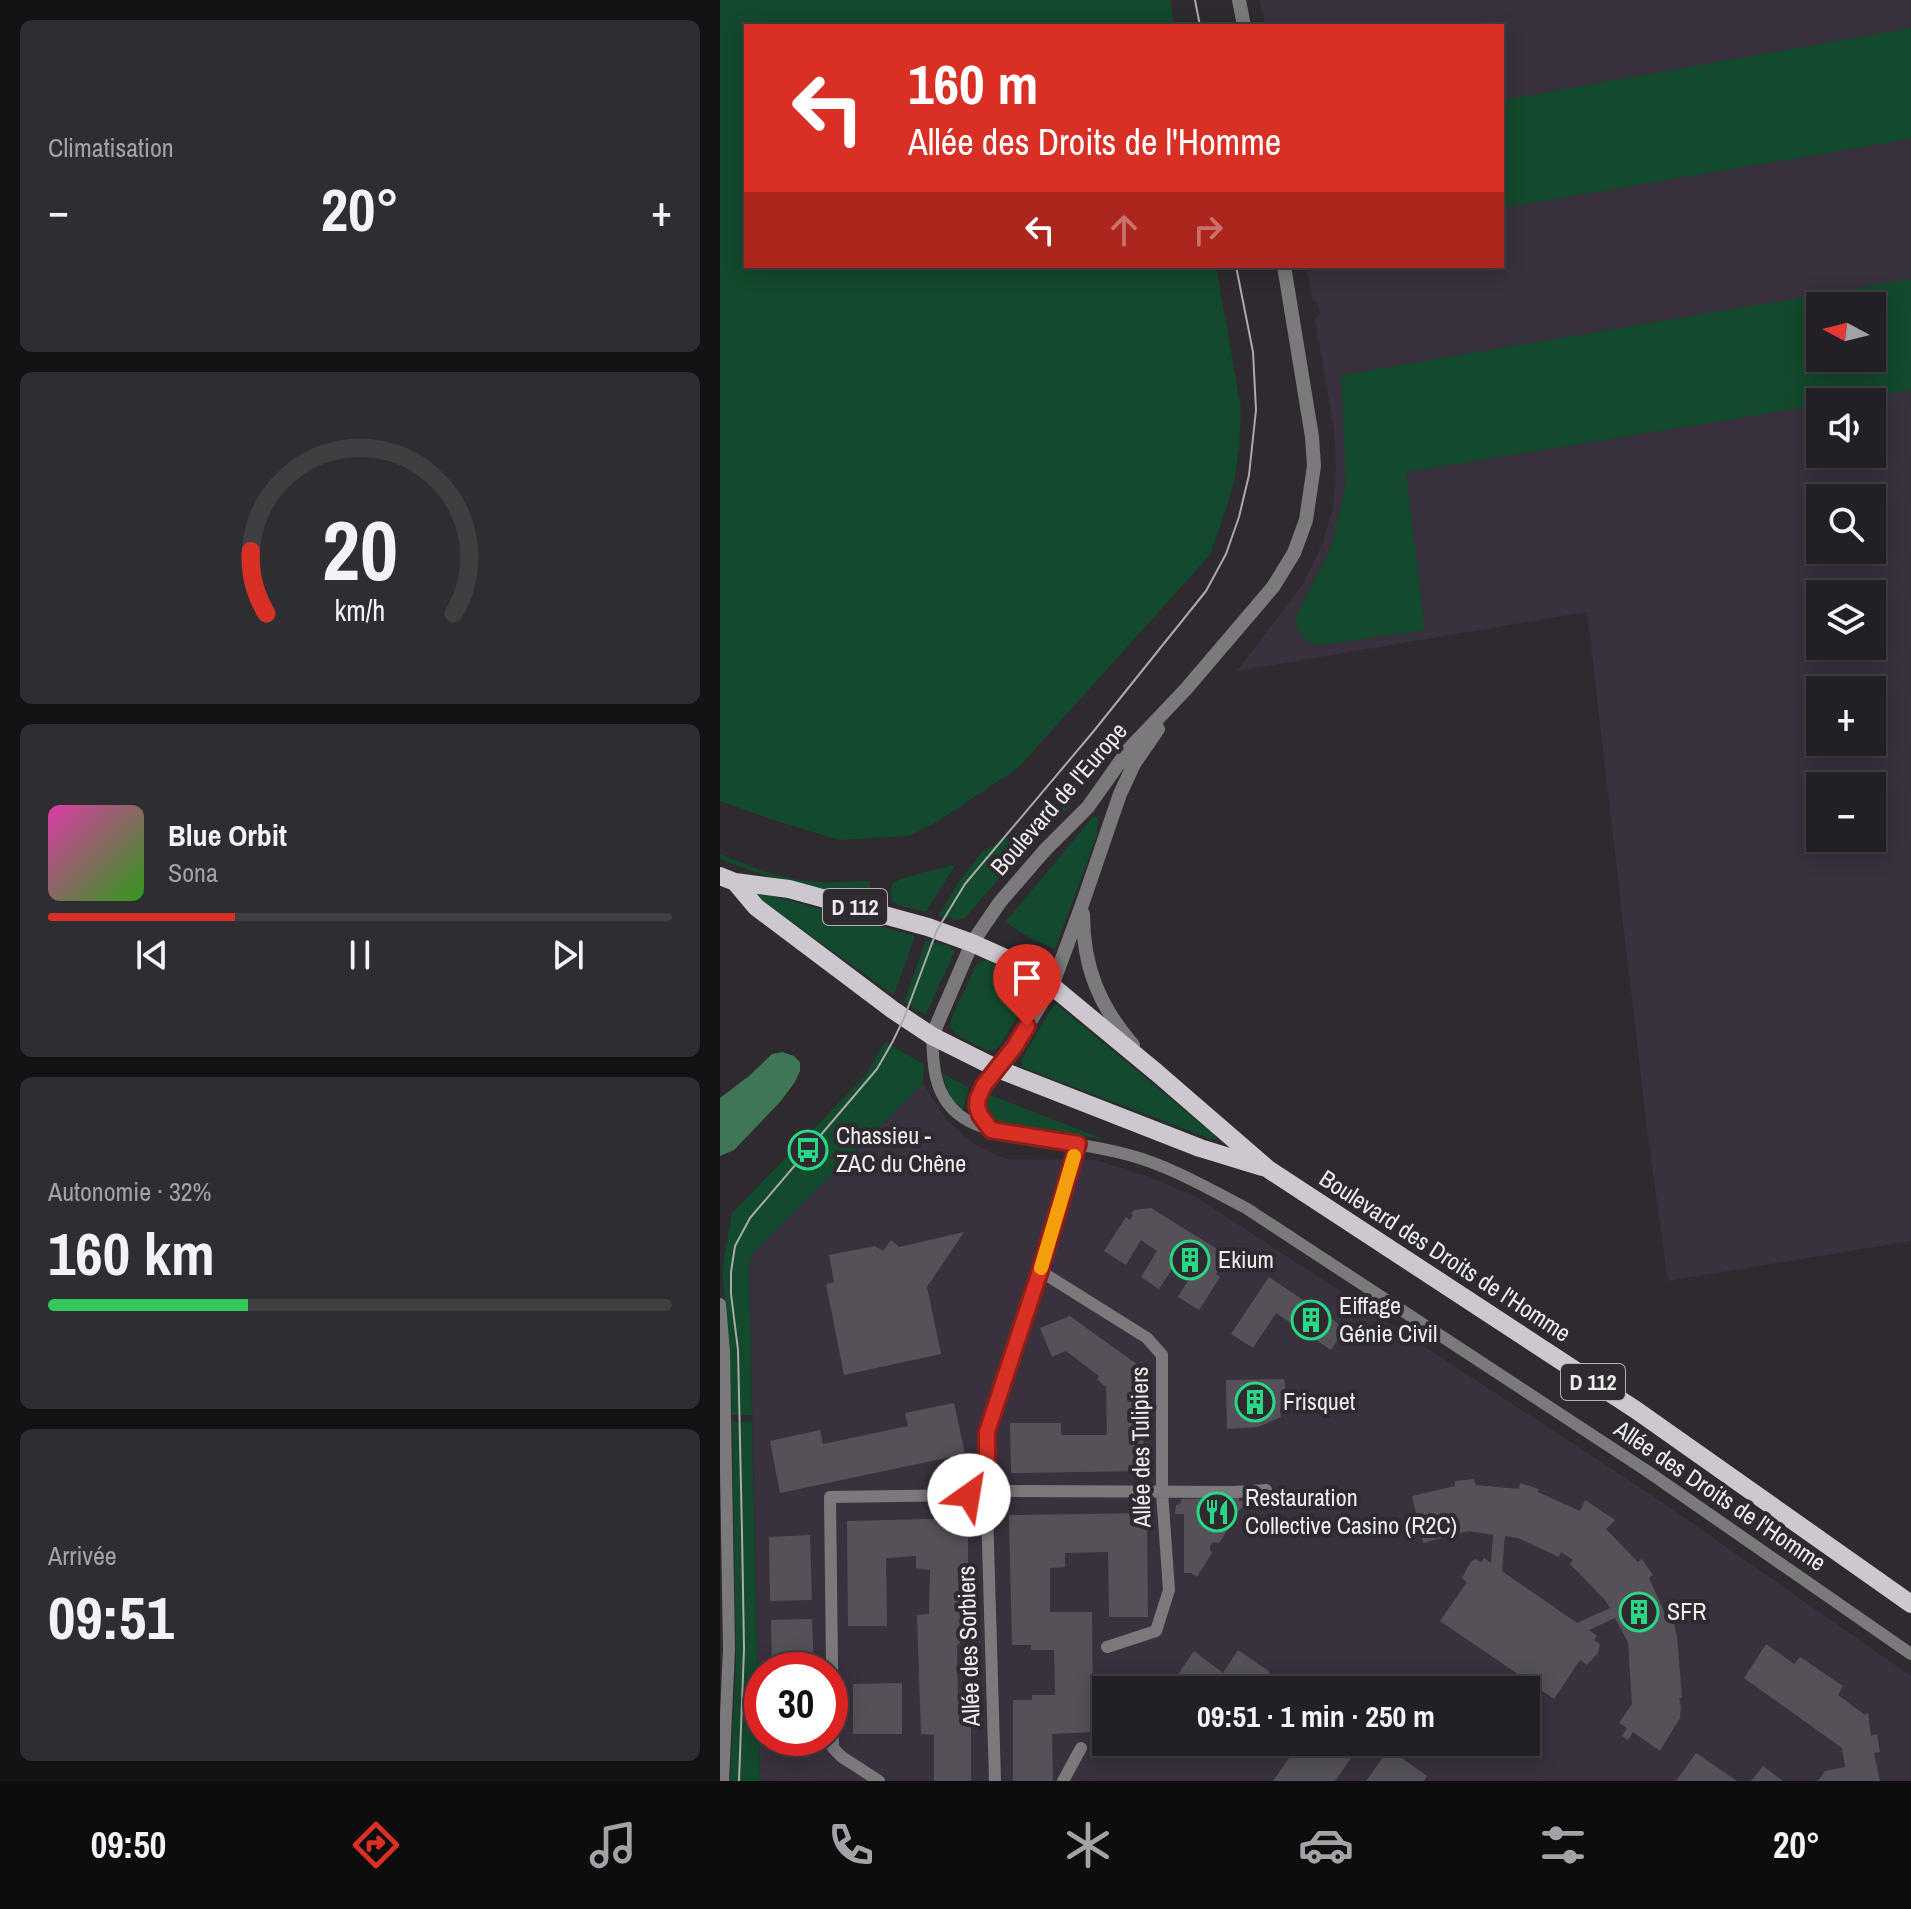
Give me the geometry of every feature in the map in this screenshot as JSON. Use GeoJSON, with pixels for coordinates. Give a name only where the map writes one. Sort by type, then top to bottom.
{"type":"FeatureCollection","features":[{"type":"Feature","properties":{"kind":"main road","name":"D 112"},"geometry":{"type":"LineString","coordinates":[[728,879],[789,889],[928,927],[972,943]]}},
{"type":"Feature","properties":{"kind":"main road","name":"D 112"},"geometry":{"type":"LineString","coordinates":[[728,879],[756,907],[932,1036]]}},
{"type":"Feature","properties":{"kind":"main road","name":"Boulevard des Droits de l'Homme"},"geometry":{"type":"LineString","coordinates":[[972,943],[1019,964],[1052,986],[1268,1169],[1636,1410],[1911,1604]]}},
{"type":"Feature","properties":{"kind":"main road","name":"Boulevard des Droits de l'Homme"},"geometry":{"type":"LineString","coordinates":[[932,1036],[998,1069],[1200,1148],[1268,1169]]}},
{"type":"Feature","properties":{"kind":"street"},"geometry":{"type":"LineString","coordinates":[[1239,0],[1244,24]]}},
{"type":"Feature","properties":{"kind":"street","name":"Boulevard de l'Europe"},"geometry":{"type":"LineString","coordinates":[[932,1036],[972,943],[1000,902],[1088,807],[1129,749],[1186,689],[1273,587],[1294,553],[1306,520],[1314,466],[1284,268]]}},
{"type":"Feature","properties":{"kind":"street","name":"Boulevard de l'Europe"},"geometry":{"type":"LineString","coordinates":[[998,1069],[1052,986],[1120,794],[1134,764],[1186,689]]}},
{"type":"Feature","properties":{"kind":"street","name":"Boulevard de l'Europe"},"geometry":{"type":"LineString","coordinates":[[1083,902],[1087,956],[1097,992],[1119,1029],[1156,1072]]}},
{"type":"Feature","properties":{"kind":"street","name":"Allée des Droits de l'Homme"},"geometry":{"type":"LineString","coordinates":[[932,1036],[936,1082],[956,1112],[969,1122],[991,1130],[1132,1156],[1184,1176],[1246,1208],[1647,1471],[1911,1654]]}},
{"type":"Feature","properties":{"kind":"street"},"geometry":{"type":"LineString","coordinates":[[991,1130],[977,1106],[984,1085],[998,1069]]}},
{"type":"Feature","properties":{"kind":"street"},"geometry":{"type":"LineString","coordinates":[[987,1476],[987,1432],[1078,1144]]}},
{"type":"Feature","properties":{"kind":"street","name":"Allée des Tulipiers"},"geometry":{"type":"LineString","coordinates":[[1040,1271],[1147,1338],[1162,1355],[1162,1492],[1169,1590],[1156,1631],[1107,1647]]}},
{"type":"Feature","properties":{"kind":"street"},"geometry":{"type":"LineString","coordinates":[[720,1304],[724,1352],[729,1649],[723,1781]]}},
{"type":"Feature","properties":{"kind":"street"},"geometry":{"type":"LineString","coordinates":[[987,1476],[998,1481],[1002,1491],[998,1504],[987,1510],[973,1504],[969,1495],[971,1484],[977,1478],[987,1476]]}},
{"type":"Feature","properties":{"kind":"street"},"geometry":{"type":"LineString","coordinates":[[1002,1491],[1266,1490]]}},
{"type":"Feature","properties":{"kind":"street"},"geometry":{"type":"LineString","coordinates":[[879,1781],[833,1748],[830,1497],[969,1495]]}},
{"type":"Feature","properties":{"kind":"street","name":"Allée des Sorbiers"},"geometry":{"type":"LineString","coordinates":[[987,1510],[995,1781]]}},
{"type":"Feature","properties":{"kind":"street"},"geometry":{"type":"LineString","coordinates":[[1063,1781],[1081,1748]]}},
{"type":"Feature","properties":{"kind":"shaded area"},"geometry":{"type":"Polygon","coordinates":[[[720,0],[1170,0],[1174,24],[744,24],[744,268],[1216,268],[1241,409],[1235,477],[1210,555],[1018,768],[937,822],[909,836],[840,840],[720,801],[720,0]]]}},
{"type":"Feature","properties":{"kind":"shaded area"},"geometry":{"type":"Polygon","coordinates":[[[1260,0],[1911,0],[1911,1241],[1668,1281],[1648,1138],[1587,612],[1237,671],[1303,584],[1321,547],[1333,509],[1336,468],[1334,430],[1315,320],[1320,314],[1318,304],[1312,299],[1306,268],[1504,268],[1504,24],[1265,24],[1260,0]]]}},
{"type":"Feature","properties":{"kind":"shaded area"},"geometry":{"type":"Polygon","coordinates":[[[1911,28],[1911,139],[1504,208],[1504,100],[1911,28]]]}},
{"type":"Feature","properties":{"kind":"shaded area"},"geometry":{"type":"Polygon","coordinates":[[[1911,279],[1911,390],[1886,394],[1886,388],[1806,388],[1806,407],[1406,472],[1425,630],[1322,645],[1308,642],[1298,631],[1296,617],[1331,548],[1346,485],[1341,375],[1806,297],[1806,372],[1886,372],[1886,292],[1834,292],[1911,279]]]}},
{"type":"Feature","properties":{"kind":"shaded area"},"geometry":{"type":"Polygon","coordinates":[[[1070,802],[1071,806],[1026,847],[965,918],[957,920],[938,916],[982,852],[1070,802]]]}},
{"type":"Feature","properties":{"kind":"shaded area"},"geometry":{"type":"Polygon","coordinates":[[[1093,817],[1098,817],[1097,835],[1055,949],[1005,922],[1093,817]]]}},
{"type":"Feature","properties":{"kind":"shaded area"},"geometry":{"type":"Polygon","coordinates":[[[720,854],[793,879],[870,882],[870,904],[757,872],[720,859],[720,854]]]}},
{"type":"Feature","properties":{"kind":"shaded area"},"geometry":{"type":"Polygon","coordinates":[[[956,864],[926,912],[892,901],[892,884],[900,879],[956,864]]]}},
{"type":"Feature","properties":{"kind":"shaded area"},"geometry":{"type":"Polygon","coordinates":[[[756,891],[915,936],[894,995],[758,898],[756,891]]]}},
{"type":"Feature","properties":{"kind":"shaded area"},"geometry":{"type":"Polygon","coordinates":[[[926,940],[955,951],[924,1014],[904,1002],[926,940]]]}},
{"type":"Feature","properties":{"kind":"shaded area"},"geometry":{"type":"Polygon","coordinates":[[[986,960],[1027,983],[1031,991],[998,1048],[988,1051],[956,1035],[950,1026],[976,965],[986,960]]]}},
{"type":"Feature","properties":{"kind":"shaded area"},"geometry":{"type":"Polygon","coordinates":[[[1056,1004],[1216,1139],[1022,1067],[1021,1060],[1056,1004]]]}},
{"type":"Feature","properties":{"kind":"shaded area"},"geometry":{"type":"Polygon","coordinates":[[[885,1042],[924,1064],[923,1084],[753,1253],[749,1265],[752,1415],[732,1415],[722,1269],[732,1213],[865,1076],[885,1042]]]}},
{"type":"Feature","properties":{"kind":"shaded area"},"geometry":{"type":"Polygon","coordinates":[[[782,1052],[800,1062],[795,1082],[734,1150],[720,1156],[720,1098],[772,1054],[782,1052]]]}},
{"type":"Feature","properties":{"kind":"shaded area"},"geometry":{"type":"Polygon","coordinates":[[[942,1073],[969,1088],[963,1109],[950,1098],[942,1073]]]}},
{"type":"Feature","properties":{"kind":"shaded area"},"geometry":{"type":"Polygon","coordinates":[[[923,1084],[947,1120],[972,1143],[1006,1159],[1096,1160],[1152,1178],[1198,1198],[1662,1502],[1911,1676],[1911,1781],[760,1781],[759,1756],[848,1756],[848,1652],[757,1652],[749,1264],[753,1253],[923,1084]]]}},
{"type":"Feature","properties":{"kind":"shaded area"},"geometry":{"type":"Polygon","coordinates":[[[990,1095],[1106,1140],[997,1121],[987,1113],[990,1095]]]}},
{"type":"Feature","properties":{"kind":"shaded area"},"geometry":{"type":"Polygon","coordinates":[[[752,1421],[757,1652],[744,1652],[744,1756],[759,1756],[760,1781],[730,1781],[736,1658],[732,1422],[752,1421]]]}},
{"type":"Feature","properties":{"kind":"building","name":"Ekium"},"geometry":{"type":"Polygon","coordinates":[[[1151,1208],[1230,1257],[1222,1271],[1219,1269],[1216,1274],[1220,1277],[1199,1310],[1178,1297],[1192,1274],[1176,1263],[1159,1289],[1141,1277],[1157,1251],[1141,1240],[1126,1265],[1104,1251],[1126,1217],[1130,1220],[1134,1210],[1151,1208]]]}},
{"type":"Feature","properties":{"kind":"building"},"geometry":{"type":"Polygon","coordinates":[[[964,1232],[927,1287],[941,1354],[844,1375],[826,1284],[834,1282],[829,1255],[875,1246],[883,1251],[891,1240],[899,1247],[964,1232]]]}},
{"type":"Feature","properties":{"kind":"building","name":"Eiffage Génie Civil"},"geometry":{"type":"Polygon","coordinates":[[[1269,1277],[1345,1328],[1331,1350],[1276,1313],[1253,1348],[1231,1334],[1269,1277]]]}},
{"type":"Feature","properties":{"kind":"building"},"geometry":{"type":"Polygon","coordinates":[[[1070,1316],[1142,1368],[1144,1471],[1011,1473],[1010,1423],[1061,1423],[1061,1435],[1107,1435],[1106,1387],[1097,1380],[1099,1376],[1066,1351],[1052,1357],[1040,1328],[1070,1316]]]}},
{"type":"Feature","properties":{"kind":"building","name":"Frisquet"},"geometry":{"type":"Polygon","coordinates":[[[1284,1379],[1286,1393],[1280,1410],[1281,1417],[1258,1427],[1227,1429],[1226,1380],[1284,1379]]]}},
{"type":"Feature","properties":{"kind":"building"},"geometry":{"type":"Polygon","coordinates":[[[954,1403],[965,1454],[780,1493],[770,1441],[820,1430],[823,1444],[908,1426],[905,1413],[954,1403]]]}},
{"type":"Feature","properties":{"kind":"building","name":"SFR"},"geometry":{"type":"Polygon","coordinates":[[[1474,1479],[1476,1485],[1519,1489],[1520,1483],[1539,1489],[1538,1492],[1580,1511],[1585,1500],[1615,1520],[1606,1529],[1638,1562],[1642,1559],[1653,1575],[1649,1578],[1667,1618],[1672,1617],[1677,1636],[1682,1698],[1679,1698],[1680,1718],[1660,1751],[1633,1732],[1628,1740],[1622,1736],[1627,1728],[1619,1723],[1632,1704],[1628,1642],[1615,1618],[1589,1630],[1597,1636],[1594,1640],[1600,1644],[1598,1653],[1587,1665],[1580,1660],[1554,1699],[1540,1689],[1540,1676],[1520,1676],[1440,1621],[1467,1582],[1462,1578],[1470,1563],[1475,1559],[1481,1562],[1484,1558],[1491,1563],[1493,1535],[1468,1531],[1423,1543],[1412,1496],[1455,1486],[1455,1481],[1474,1479]],[[1505,1536],[1502,1571],[1577,1623],[1610,1608],[1570,1564],[1573,1560],[1561,1552],[1559,1557],[1518,1538],[1505,1536]]]}},
{"type":"Feature","properties":{"kind":"building"},"geometry":{"type":"Polygon","coordinates":[[[1239,1498],[1239,1501],[1245,1501],[1243,1507],[1219,1543],[1214,1542],[1210,1546],[1212,1553],[1197,1577],[1184,1573],[1184,1514],[1175,1514],[1176,1505],[1181,1503],[1181,1499],[1239,1498]]]}},
{"type":"Feature","properties":{"kind":"building"},"geometry":{"type":"Polygon","coordinates":[[[1147,1513],[1148,1617],[1109,1617],[1108,1552],[1065,1553],[1065,1567],[1050,1568],[1050,1612],[1092,1612],[1092,1732],[1052,1734],[1053,1781],[1013,1781],[1013,1700],[1032,1700],[1032,1695],[1055,1695],[1054,1650],[1031,1650],[1031,1645],[1012,1645],[1009,1515],[1147,1513]]]}},
{"type":"Feature","properties":{"kind":"building"},"geometry":{"type":"Polygon","coordinates":[[[968,1518],[968,1633],[957,1646],[958,1701],[971,1716],[971,1781],[934,1781],[934,1735],[921,1734],[917,1615],[929,1614],[930,1570],[916,1568],[916,1556],[886,1558],[887,1626],[848,1626],[847,1521],[968,1518]]]}},
{"type":"Feature","properties":{"kind":"building"},"geometry":{"type":"Polygon","coordinates":[[[810,1535],[812,1600],[770,1601],[769,1537],[810,1535]]]}},
{"type":"Feature","properties":{"kind":"building"},"geometry":{"type":"Polygon","coordinates":[[[812,1619],[813,1652],[772,1652],[771,1620],[812,1619]]]}},
{"type":"Feature","properties":{"kind":"building"},"geometry":{"type":"Polygon","coordinates":[[[1766,1644],[1794,1664],[1800,1657],[1843,1686],[1838,1695],[1865,1715],[1868,1713],[1871,1736],[1877,1734],[1880,1752],[1874,1753],[1880,1781],[1818,1781],[1825,1771],[1845,1767],[1842,1748],[1744,1678],[1766,1644]]]}},
{"type":"Feature","properties":{"kind":"building"},"geometry":{"type":"Polygon","coordinates":[[[1238,1650],[1270,1672],[1267,1676],[1177,1676],[1194,1651],[1223,1673],[1238,1650]]]}},
{"type":"Feature","properties":{"kind":"building"},"geometry":{"type":"Polygon","coordinates":[[[902,1683],[902,1734],[853,1734],[853,1684],[902,1683]]]}},
{"type":"Feature","properties":{"kind":"building"},"geometry":{"type":"Polygon","coordinates":[[[1696,1753],[1737,1781],[1676,1781],[1696,1753]]]}},
{"type":"Feature","properties":{"kind":"building"},"geometry":{"type":"Polygon","coordinates":[[[1290,1756],[1352,1756],[1335,1781],[1273,1781],[1290,1756]]]}},
{"type":"Feature","properties":{"kind":"building"},"geometry":{"type":"Polygon","coordinates":[[[1384,1756],[1399,1756],[1427,1776],[1424,1781],[1366,1781],[1384,1756]]]}},
{"type":"Feature","properties":{"kind":"building"},"geometry":{"type":"Polygon","coordinates":[[[1763,1766],[1783,1781],[1751,1781],[1763,1766]]]}},
{"type":"Feature","properties":{"kind":"tram line"},"geometry":{"type":"LineString","coordinates":[[1195,0],[1200,24]]}},
{"type":"Feature","properties":{"kind":"tram line"},"geometry":{"type":"LineString","coordinates":[[739,1781],[744,1649],[738,1350],[731,1294],[735,1246],[750,1218],[877,1069],[904,1018],[937,930],[965,884],[1206,591],[1226,554],[1249,475],[1256,410],[1253,352],[1236,268]]}},
{"type":"Feature","properties":{"kind":"slow traffic"},"geometry":{"type":"LineString","coordinates":[[1041,1268],[1074,1156]]}},
{"type":"Feature","properties":{"kind":"place","name":"Chassieu - ZAC du Chêne"},"geometry":{"type":"Point","coordinates":[808,1150]}},
{"type":"Feature","properties":{"kind":"place","name":"Ekium"},"geometry":{"type":"Point","coordinates":[1190,1260]}},
{"type":"Feature","properties":{"kind":"place","name":"Eiffage Génie Civil"},"geometry":{"type":"Point","coordinates":[1311,1320]}},
{"type":"Feature","properties":{"kind":"place","name":"Frisquet"},"geometry":{"type":"Point","coordinates":[1255,1402]}},
{"type":"Feature","properties":{"kind":"place","name":"Restauration Collective Casino (R2C)"},"geometry":{"type":"Point","coordinates":[1217,1512]}},
{"type":"Feature","properties":{"kind":"place","name":"SFR"},"geometry":{"type":"Point","coordinates":[1639,1612]}},
{"type":"Feature","properties":{"kind":"route"},"geometry":{"type":"LineString","coordinates":[[969,1495],[971,1484],[977,1478],[987,1476],[987,1432],[1078,1144],[991,1130],[980,1115],[978,1098],[984,1085],[1027,1026]]}}]}
